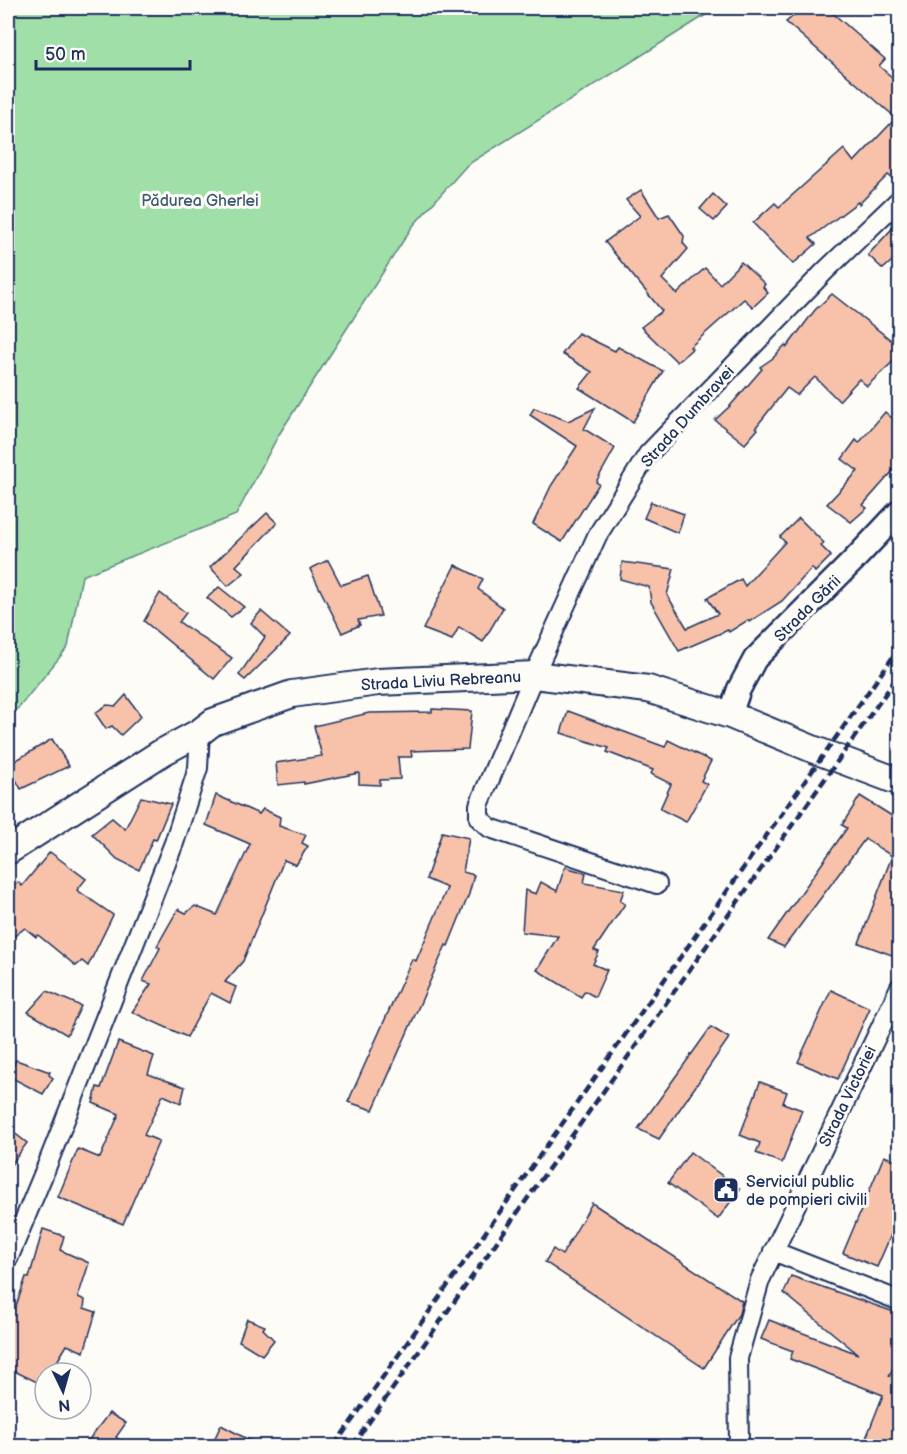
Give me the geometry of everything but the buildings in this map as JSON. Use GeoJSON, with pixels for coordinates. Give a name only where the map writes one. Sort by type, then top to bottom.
{"type":"FeatureCollection","features":[{"type":"Feature","properties":{"kind":"main road","name":"Strada Liviu Rebreanu"},"geometry":{"type":"LineString","coordinates":[[8,850],[161,753],[222,718],[291,694],[378,682],[534,675],[648,689],[730,715],[900,782]]}},
{"type":"Feature","properties":{"kind":"street","name":"Strada Dumbravei"},"geometry":{"type":"LineString","coordinates":[[657,884],[490,828],[479,818],[479,805],[534,675],[597,536],[648,454],[825,271],[900,199]]}},
{"type":"Feature","properties":{"kind":"street","name":"Strada Gării"},"geometry":{"type":"LineString","coordinates":[[730,715],[739,689],[755,659],[900,511]]}},
{"type":"Feature","properties":{"kind":"street"},"geometry":{"type":"LineString","coordinates":[[8,1259],[174,843],[198,768],[200,732]]}},
{"type":"Feature","properties":{"kind":"street","name":"Strada Victoriei"},"geometry":{"type":"LineString","coordinates":[[739,1446],[738,1358],[760,1280],[900,987]]}},
{"type":"Feature","properties":{"kind":"street"},"geometry":{"type":"LineString","coordinates":[[773,1251],[898,1296]]}},
{"type":"Feature","properties":{"kind":"green space","name":"Pădurea Gherlei"},"geometry":{"type":"Polygon","coordinates":[[[8,8],[717,8],[467,165],[412,227],[278,436],[236,515],[82,576],[68,647],[8,721],[8,8]]]}},
{"type":"Feature","properties":{"kind":"railway"},"geometry":{"type":"LineString","coordinates":[[334,1446],[900,647]]}},
{"type":"Feature","properties":{"kind":"railway"},"geometry":{"type":"LineString","coordinates":[[352,1446],[900,673]]}},
{"type":"Feature","properties":{"kind":"place","name":"Serviciul public de pompieri civili"},"geometry":{"type":"Point","coordinates":[726,1190]}}]}
